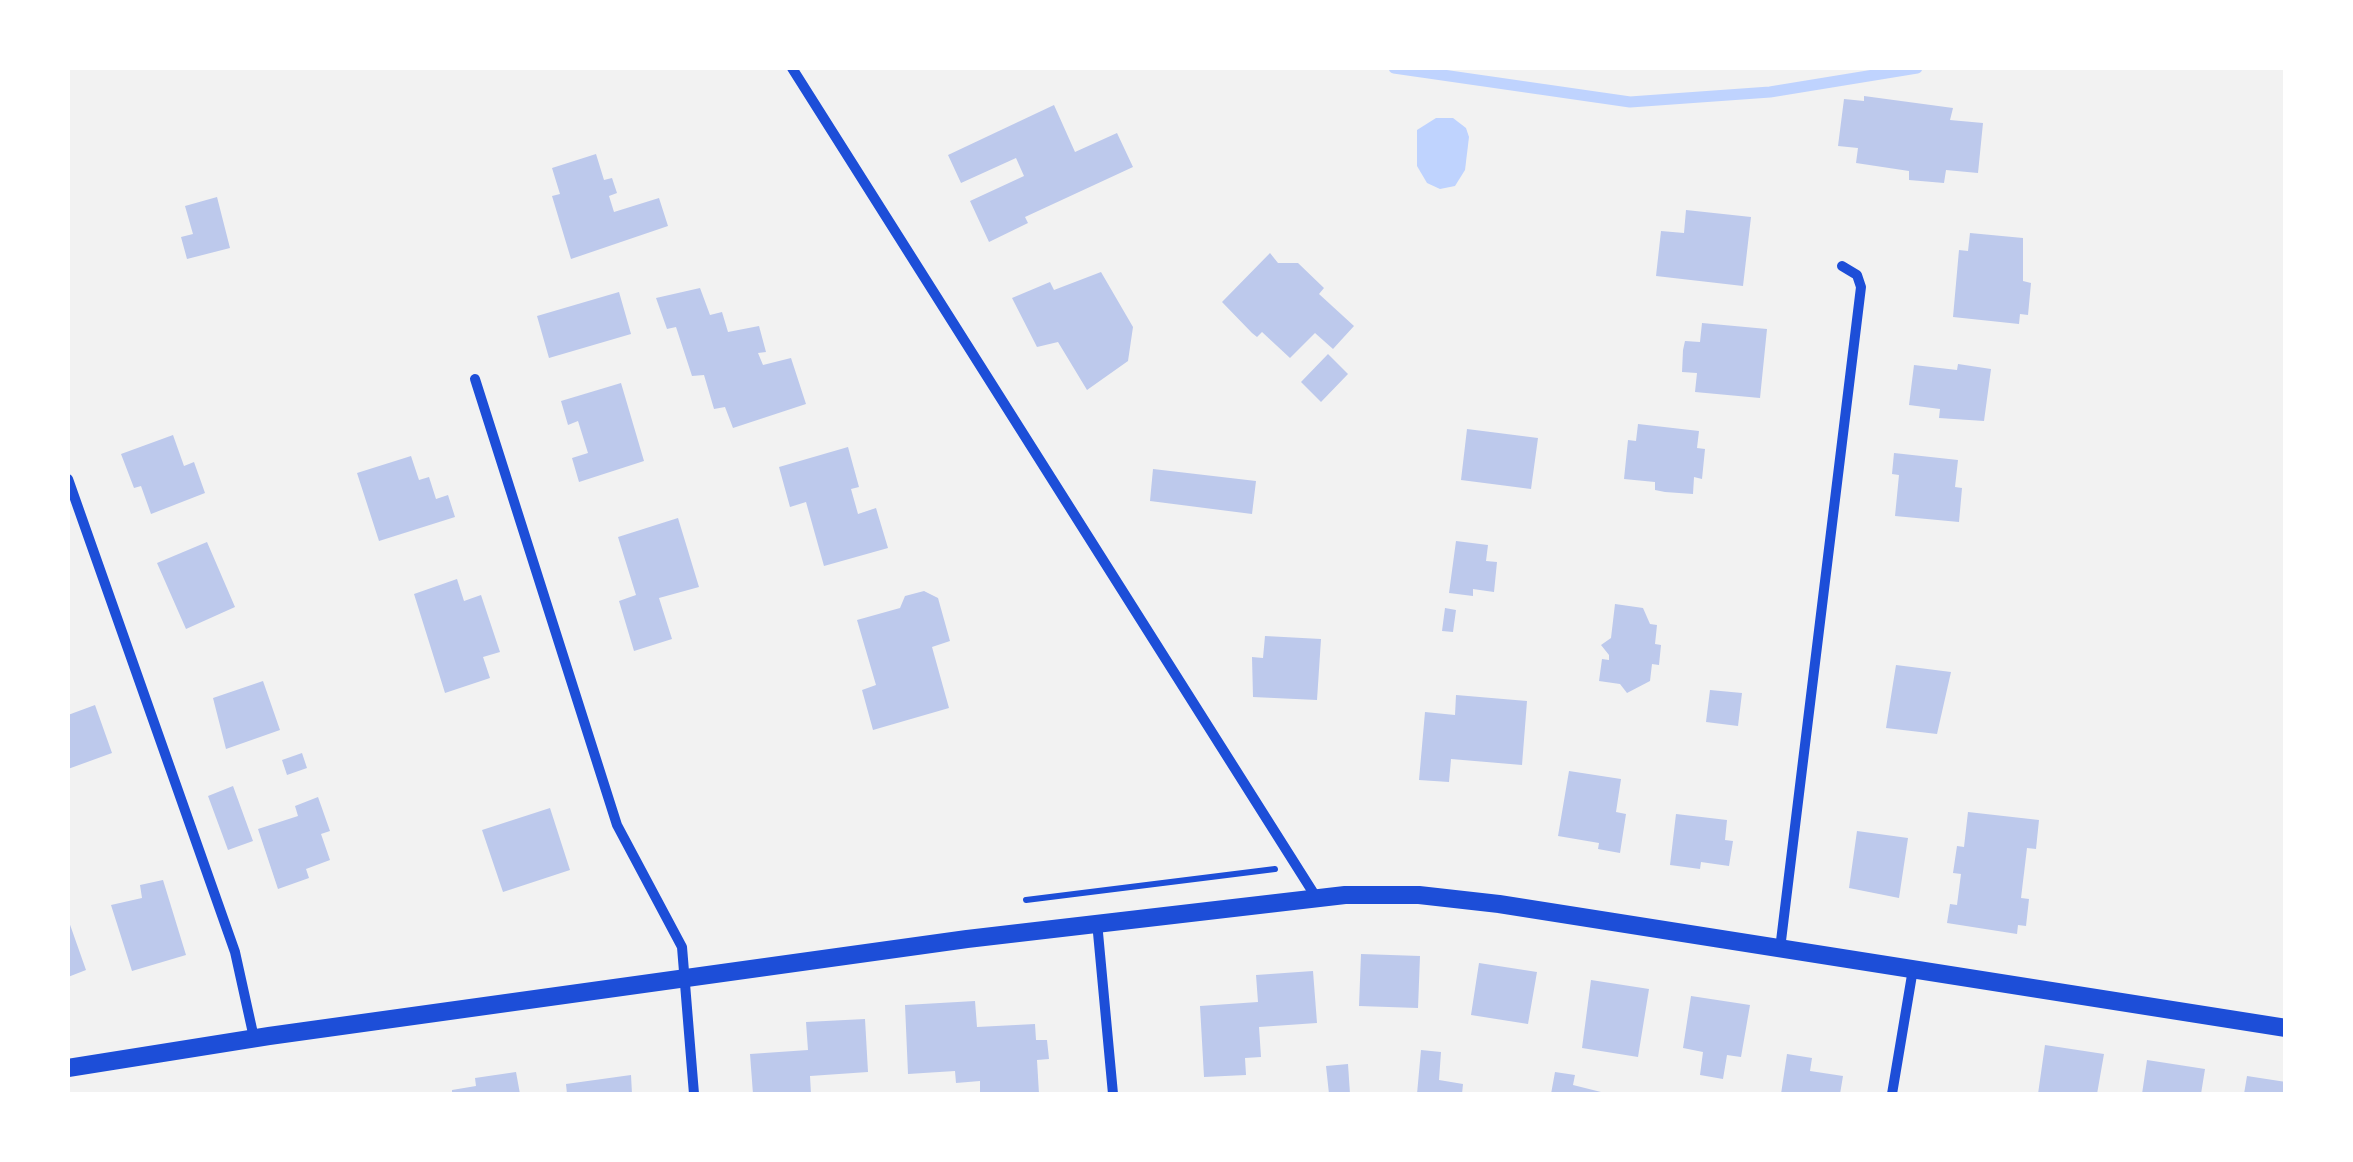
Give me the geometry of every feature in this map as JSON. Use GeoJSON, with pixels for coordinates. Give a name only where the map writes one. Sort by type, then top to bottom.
{"type":"FeatureCollection","features":[{"type":"Feature","properties":{"kind":"street"},"geometry":{"type":"LineString","coordinates":[[792,68],[1316,897]]}},
{"type":"Feature","properties":{"kind":"street"},"geometry":{"type":"LineString","coordinates":[[1780,948],[1861,287],[1857,275],[1842,266]]}},
{"type":"Feature","properties":{"kind":"street"},"geometry":{"type":"LineString","coordinates":[[475,378],[617,825],[676,928],[688,979],[694,1094]]}},
{"type":"Feature","properties":{"kind":"street"},"geometry":{"type":"LineString","coordinates":[[68,479],[235,952],[254,1038]]}},
{"type":"Feature","properties":{"kind":"street"},"geometry":{"type":"LineString","coordinates":[[68,1068],[254,1038],[1097,921],[1316,897],[1451,898],[2286,1028]]}},
{"type":"Feature","properties":{"kind":"street"},"geometry":{"type":"LineString","coordinates":[[1097,921],[1113,1094]]}},
{"type":"Feature","properties":{"kind":"street"},"geometry":{"type":"LineString","coordinates":[[1892,1094],[1913,969]]}},
{"type":"Feature","properties":{"kind":"path"},"geometry":{"type":"LineString","coordinates":[[1026,900],[1296,866]]}},
{"type":"Feature","properties":{"kind":"water"},"geometry":{"type":"Polygon","coordinates":[[[1436,118],[1453,118],[1466,128],[1469,137],[1465,170],[1455,186],[1440,189],[1427,183],[1417,166],[1417,130],[1436,118]]]}},
{"type":"Feature","properties":{"kind":"building"},"geometry":{"type":"Polygon","coordinates":[[[1864,96],[1953,108],[1950,120],[1983,123],[1978,173],[1946,170],[1944,183],[1909,180],[1909,171],[1856,163],[1858,148],[1838,146],[1844,99],[1864,101],[1864,96]]]}},
{"type":"Feature","properties":{"kind":"building"},"geometry":{"type":"Polygon","coordinates":[[[1054,105],[1075,152],[1117,133],[1133,167],[1025,217],[1028,223],[989,242],[970,201],[1024,176],[1016,158],[961,183],[948,155],[1054,105]]]}},
{"type":"Feature","properties":{"kind":"building"},"geometry":{"type":"Polygon","coordinates":[[[596,154],[604,180],[612,178],[617,193],[609,196],[614,212],[659,198],[668,226],[571,259],[552,196],[560,194],[552,168],[596,154]]]}},
{"type":"Feature","properties":{"kind":"building"},"geometry":{"type":"Polygon","coordinates":[[[217,197],[230,248],[187,259],[181,237],[193,234],[185,206],[217,197]]]}},
{"type":"Feature","properties":{"kind":"building"},"geometry":{"type":"Polygon","coordinates":[[[1686,210],[1751,217],[1743,286],[1656,276],[1661,231],[1684,233],[1686,210]]]}},
{"type":"Feature","properties":{"kind":"building"},"geometry":{"type":"Polygon","coordinates":[[[1970,233],[2023,238],[2023,281],[2031,283],[2028,315],[2020,314],[2019,324],[1953,317],[1959,250],[1968,251],[1970,233]]]}},
{"type":"Feature","properties":{"kind":"building"},"geometry":{"type":"Polygon","coordinates":[[[1270,253],[1278,263],[1298,263],[1324,288],[1319,294],[1354,326],[1333,349],[1315,333],[1290,358],[1262,332],[1257,337],[1252,333],[1222,302],[1270,253]]]}},
{"type":"Feature","properties":{"kind":"building"},"geometry":{"type":"Polygon","coordinates":[[[1101,272],[1133,327],[1128,361],[1087,390],[1058,342],[1037,347],[1012,298],[1050,282],[1054,290],[1101,272]]]}},
{"type":"Feature","properties":{"kind":"building"},"geometry":{"type":"Polygon","coordinates":[[[700,288],[710,315],[722,312],[728,332],[759,326],[766,352],[758,353],[763,365],[791,358],[806,404],[733,428],[725,407],[714,409],[704,375],[692,376],[676,327],[667,329],[656,298],[700,288]]]}},
{"type":"Feature","properties":{"kind":"building"},"geometry":{"type":"Polygon","coordinates":[[[619,292],[631,334],[549,358],[537,316],[619,292]]]}},
{"type":"Feature","properties":{"kind":"building"},"geometry":{"type":"Polygon","coordinates":[[[1702,323],[1767,329],[1760,398],[1695,392],[1697,373],[1682,372],[1683,350],[1685,341],[1700,342],[1702,323]]]}},
{"type":"Feature","properties":{"kind":"building"},"geometry":{"type":"Polygon","coordinates":[[[1328,354],[1348,374],[1321,402],[1301,382],[1328,354]]]}},
{"type":"Feature","properties":{"kind":"building"},"geometry":{"type":"Polygon","coordinates":[[[1958,364],[1991,369],[1984,421],[1939,418],[1940,409],[1909,405],[1914,365],[1957,370],[1958,364]]]}},
{"type":"Feature","properties":{"kind":"building"},"geometry":{"type":"Polygon","coordinates":[[[621,383],[644,461],[579,482],[572,458],[588,453],[578,421],[568,425],[561,401],[621,383]]]}},
{"type":"Feature","properties":{"kind":"building"},"geometry":{"type":"Polygon","coordinates":[[[1638,424],[1699,431],[1697,448],[1705,449],[1702,479],[1694,477],[1693,494],[1655,490],[1655,482],[1624,479],[1628,440],[1636,441],[1638,424]]]}},
{"type":"Feature","properties":{"kind":"building"},"geometry":{"type":"Polygon","coordinates":[[[1467,429],[1538,438],[1531,489],[1461,480],[1467,429]]]}},
{"type":"Feature","properties":{"kind":"building"},"geometry":{"type":"Polygon","coordinates":[[[173,435],[184,466],[194,462],[205,493],[151,514],[141,486],[134,488],[121,454],[173,435]]]}},
{"type":"Feature","properties":{"kind":"building"},"geometry":{"type":"Polygon","coordinates":[[[848,447],[859,487],[851,489],[858,514],[876,508],[888,548],[824,566],[806,502],[790,507],[779,467],[848,447]]]}},
{"type":"Feature","properties":{"kind":"building"},"geometry":{"type":"Polygon","coordinates":[[[1894,453],[1958,460],[1955,487],[1962,488],[1959,522],[1895,516],[1899,475],[1892,474],[1894,453]]]}},
{"type":"Feature","properties":{"kind":"building"},"geometry":{"type":"Polygon","coordinates":[[[411,456],[419,480],[429,477],[436,499],[448,495],[455,517],[379,541],[357,473],[411,456]]]}},
{"type":"Feature","properties":{"kind":"building"},"geometry":{"type":"Polygon","coordinates":[[[1153,469],[1256,481],[1252,514],[1150,501],[1153,469]]]}},
{"type":"Feature","properties":{"kind":"building"},"geometry":{"type":"Polygon","coordinates":[[[678,518],[699,587],[659,598],[672,639],[634,651],[619,601],[636,595],[618,537],[678,518]]]}},
{"type":"Feature","properties":{"kind":"building"},"geometry":{"type":"Polygon","coordinates":[[[1456,541],[1488,545],[1486,561],[1497,562],[1494,592],[1473,589],[1473,596],[1449,593],[1456,541]]]}},
{"type":"Feature","properties":{"kind":"building"},"geometry":{"type":"Polygon","coordinates":[[[207,542],[235,607],[186,629],[157,563],[207,542]]]}},
{"type":"Feature","properties":{"kind":"building"},"geometry":{"type":"Polygon","coordinates":[[[457,579],[464,601],[481,595],[500,652],[483,657],[490,678],[445,693],[414,594],[457,579]]]}},
{"type":"Feature","properties":{"kind":"building"},"geometry":{"type":"Polygon","coordinates":[[[924,591],[938,598],[950,641],[932,647],[949,708],[873,730],[862,690],[876,685],[857,620],[900,608],[905,596],[924,591]]]}},
{"type":"Feature","properties":{"kind":"building"},"geometry":{"type":"Polygon","coordinates":[[[1615,604],[1643,608],[1650,624],[1657,625],[1655,644],[1661,645],[1659,665],[1652,664],[1650,681],[1627,693],[1620,684],[1599,681],[1602,659],[1609,660],[1601,645],[1611,638],[1615,604]]]}},
{"type":"Feature","properties":{"kind":"building"},"geometry":{"type":"Polygon","coordinates":[[[1445,608],[1456,610],[1453,632],[1442,631],[1445,608]]]}},
{"type":"Feature","properties":{"kind":"building"},"geometry":{"type":"Polygon","coordinates":[[[1265,636],[1321,639],[1317,700],[1253,697],[1252,657],[1263,658],[1265,636]]]}},
{"type":"Feature","properties":{"kind":"building"},"geometry":{"type":"Polygon","coordinates":[[[1896,665],[1951,672],[1937,734],[1886,728],[1896,665]]]}},
{"type":"Feature","properties":{"kind":"building"},"geometry":{"type":"Polygon","coordinates":[[[263,681],[280,730],[226,749],[213,698],[263,681]]]}},
{"type":"Feature","properties":{"kind":"building"},"geometry":{"type":"Polygon","coordinates":[[[1710,690],[1742,693],[1738,726],[1706,722],[1710,690]]]}},
{"type":"Feature","properties":{"kind":"building"},"geometry":{"type":"Polygon","coordinates":[[[1456,695],[1527,701],[1522,765],[1451,759],[1449,782],[1419,780],[1425,712],[1455,715],[1456,695]]]}},
{"type":"Feature","properties":{"kind":"building"},"geometry":{"type":"Polygon","coordinates":[[[95,705],[112,753],[68,769],[68,715],[95,705]]]}},
{"type":"Feature","properties":{"kind":"building"},"geometry":{"type":"Polygon","coordinates":[[[302,753],[307,768],[287,775],[282,760],[302,753]]]}},
{"type":"Feature","properties":{"kind":"building"},"geometry":{"type":"Polygon","coordinates":[[[1569,771],[1621,779],[1616,812],[1626,814],[1620,853],[1598,849],[1599,843],[1558,836],[1569,771]]]}},
{"type":"Feature","properties":{"kind":"building"},"geometry":{"type":"Polygon","coordinates":[[[233,786],[253,841],[228,850],[208,796],[233,786]]]}},
{"type":"Feature","properties":{"kind":"building"},"geometry":{"type":"Polygon","coordinates":[[[318,797],[330,831],[321,834],[330,860],[306,869],[309,878],[278,889],[258,829],[298,816],[295,806],[318,797]]]}},
{"type":"Feature","properties":{"kind":"building"},"geometry":{"type":"Polygon","coordinates":[[[550,808],[570,870],[503,892],[482,830],[550,808]]]}},
{"type":"Feature","properties":{"kind":"building"},"geometry":{"type":"Polygon","coordinates":[[[1968,812],[2039,820],[2036,849],[2027,848],[2021,898],[2029,899],[2026,926],[2018,925],[2017,934],[1947,923],[1950,904],[1957,905],[1961,874],[1953,873],[1957,846],[1964,847],[1968,812]]]}},
{"type":"Feature","properties":{"kind":"building"},"geometry":{"type":"Polygon","coordinates":[[[1676,814],[1727,820],[1725,840],[1733,841],[1729,866],[1701,862],[1700,869],[1670,865],[1676,814]]]}},
{"type":"Feature","properties":{"kind":"building"},"geometry":{"type":"Polygon","coordinates":[[[1857,831],[1908,838],[1899,898],[1849,888],[1857,831]]]}},
{"type":"Feature","properties":{"kind":"building"},"geometry":{"type":"Polygon","coordinates":[[[163,880],[186,955],[132,971],[111,905],[142,898],[140,885],[163,880]]]}},
{"type":"Feature","properties":{"kind":"building"},"geometry":{"type":"Polygon","coordinates":[[[68,919],[86,970],[68,977],[68,919]]]}},
{"type":"Feature","properties":{"kind":"building"},"geometry":{"type":"Polygon","coordinates":[[[1361,954],[1420,956],[1418,1008],[1359,1006],[1361,954]]]}},
{"type":"Feature","properties":{"kind":"building"},"geometry":{"type":"Polygon","coordinates":[[[1479,963],[1537,972],[1528,1024],[1471,1015],[1479,963]]]}},
{"type":"Feature","properties":{"kind":"building"},"geometry":{"type":"Polygon","coordinates":[[[1313,971],[1317,1023],[1259,1027],[1261,1057],[1245,1058],[1246,1075],[1204,1077],[1200,1006],[1258,1002],[1256,975],[1313,971]]]}},
{"type":"Feature","properties":{"kind":"building"},"geometry":{"type":"Polygon","coordinates":[[[1591,980],[1649,989],[1638,1057],[1582,1048],[1591,980]]]}},
{"type":"Feature","properties":{"kind":"building"},"geometry":{"type":"Polygon","coordinates":[[[1691,996],[1750,1005],[1741,1057],[1727,1055],[1723,1079],[1700,1075],[1703,1052],[1683,1048],[1691,996]]]}},
{"type":"Feature","properties":{"kind":"building"},"geometry":{"type":"Polygon","coordinates":[[[975,1001],[977,1027],[1035,1024],[1036,1040],[1047,1040],[1049,1059],[1037,1060],[1039,1094],[980,1094],[980,1081],[956,1083],[955,1071],[908,1074],[905,1005],[975,1001]]]}},
{"type":"Feature","properties":{"kind":"building"},"geometry":{"type":"Polygon","coordinates":[[[865,1019],[868,1072],[810,1076],[811,1094],[753,1094],[750,1054],[808,1050],[806,1022],[865,1019]]]}},
{"type":"Feature","properties":{"kind":"building"},"geometry":{"type":"Polygon","coordinates":[[[2045,1045],[2104,1054],[2097,1094],[2038,1094],[2045,1045]]]}},
{"type":"Feature","properties":{"kind":"building"},"geometry":{"type":"Polygon","coordinates":[[[1421,1050],[1441,1052],[1439,1080],[1463,1084],[1462,1094],[1417,1094],[1421,1050]]]}},
{"type":"Feature","properties":{"kind":"building"},"geometry":{"type":"Polygon","coordinates":[[[1787,1054],[1812,1058],[1810,1071],[1843,1076],[1840,1094],[1781,1094],[1787,1054]]]}},
{"type":"Feature","properties":{"kind":"building"},"geometry":{"type":"Polygon","coordinates":[[[2147,1060],[2205,1069],[2201,1094],[2142,1094],[2147,1060]]]}},
{"type":"Feature","properties":{"kind":"building"},"geometry":{"type":"Polygon","coordinates":[[[1348,1064],[1350,1094],[1329,1094],[1326,1066],[1348,1064]]]}},
{"type":"Feature","properties":{"kind":"building"},"geometry":{"type":"Polygon","coordinates":[[[516,1072],[520,1094],[452,1094],[452,1090],[476,1086],[475,1078],[516,1072]]]}},
{"type":"Feature","properties":{"kind":"building"},"geometry":{"type":"Polygon","coordinates":[[[1555,1072],[1575,1075],[1573,1085],[1609,1094],[1551,1094],[1555,1072]]]}},
{"type":"Feature","properties":{"kind":"building"},"geometry":{"type":"Polygon","coordinates":[[[631,1075],[632,1094],[567,1094],[566,1084],[631,1075]]]}},
{"type":"Feature","properties":{"kind":"building"},"geometry":{"type":"Polygon","coordinates":[[[2247,1076],[2286,1082],[2286,1094],[2244,1094],[2247,1076]]]}},
{"type":"Feature","properties":{"kind":"waterway"},"geometry":{"type":"LineString","coordinates":[[1394,68],[1630,102],[1770,92],[1917,68]]}}]}
